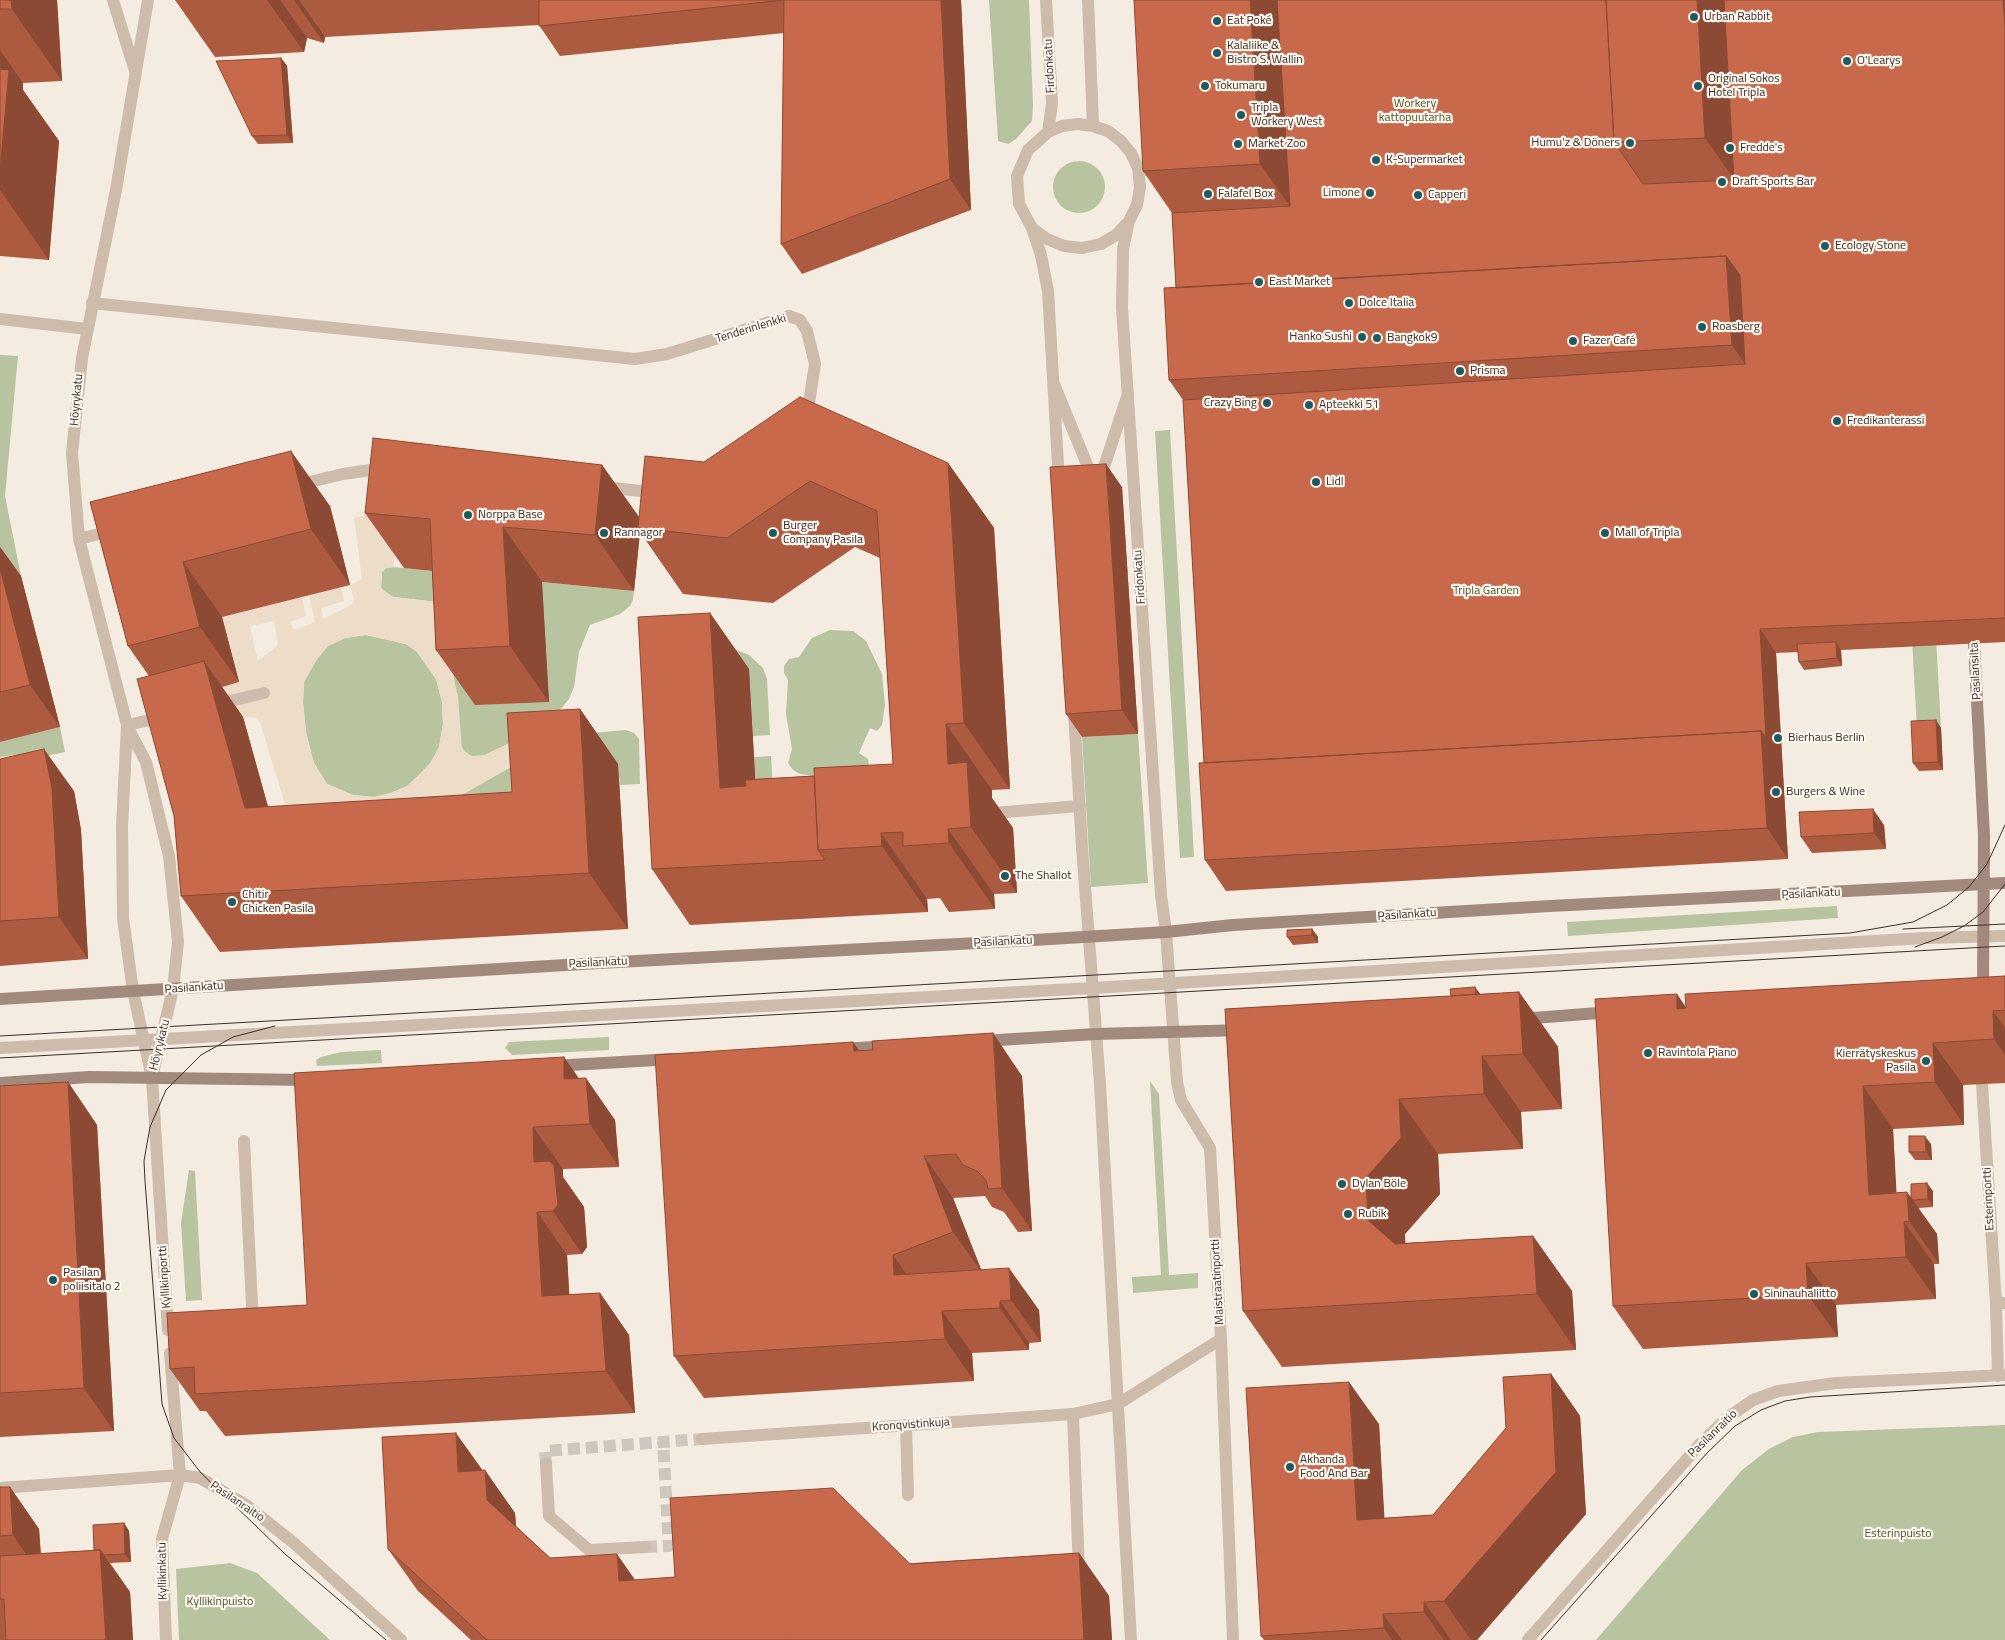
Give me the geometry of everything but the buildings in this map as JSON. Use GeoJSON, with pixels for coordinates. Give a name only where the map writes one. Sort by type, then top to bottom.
{"type":"FeatureCollection","features":[{"type":"Feature","properties":{"kind":"street","name":"Höyrykatu"},"geometry":{"type":"LineString","coordinates":[[113,0],[136,74]]}},
{"type":"Feature","properties":{"kind":"street","name":"Höyrykatu"},"geometry":{"type":"LineString","coordinates":[[148,0],[136,74],[82,358],[72,453],[79,539],[127,726],[146,762],[169,856],[178,942],[173,989],[152,1078]]}},
{"type":"Feature","properties":{"kind":"street","name":"Firdonkatu"},"geometry":{"type":"LineString","coordinates":[[1046,0],[1052,103],[1048,132]]}},
{"type":"Feature","properties":{"kind":"street"},"geometry":{"type":"LineString","coordinates":[[1088,0],[1093,126]]}},
{"type":"Feature","properties":{"kind":"street","name":"Firdonkatu"},"geometry":{"type":"LineString","coordinates":[[1060,498],[1048,291],[1042,255],[1032,228],[1019,204],[1017,176],[1028,150],[1048,132],[1070,125],[1093,126],[1108,131],[1121,141],[1131,153],[1138,168],[1140,187],[1137,205],[1129,221],[1122,249],[1121,286],[1161,895],[1166,932]]}},
{"type":"Feature","properties":{"kind":"street","name":"Firdonkatu"},"geometry":{"type":"LineString","coordinates":[[1032,228],[1047,239],[1064,246],[1082,248],[1100,244],[1116,235],[1129,221]]}},
{"type":"Feature","properties":{"kind":"street","name":"Tenderinlenkki"},"geometry":{"type":"LineString","coordinates":[[92,303],[635,359],[667,354],[789,316],[800,320],[807,331],[815,364],[806,429]]}},
{"type":"Feature","properties":{"kind":"street"},"geometry":{"type":"LineString","coordinates":[[0,319],[87,329]]}},
{"type":"Feature","properties":{"kind":"street"},"geometry":{"type":"LineString","coordinates":[[1052,379],[1097,489],[1128,391]]}},
{"type":"Feature","properties":{"kind":"street"},"geometry":{"type":"LineString","coordinates":[[282,489],[396,466]]}},
{"type":"Feature","properties":{"kind":"street"},"geometry":{"type":"LineString","coordinates":[[592,486],[671,494]]}},
{"type":"Feature","properties":{"kind":"street"},"geometry":{"type":"LineString","coordinates":[[79,539],[124,528]]}},
{"type":"Feature","properties":{"kind":"street","name":"Pasilansilta"},"geometry":{"type":"LineString","coordinates":[[1972,612],[1984,836],[1982,937],[1978,984]]}},
{"type":"Feature","properties":{"kind":"street"},"geometry":{"type":"LineString","coordinates":[[208,706],[264,693]]}},
{"type":"Feature","properties":{"kind":"street"},"geometry":{"type":"LineString","coordinates":[[1073,697],[1096,1034],[1131,1640]]}},
{"type":"Feature","properties":{"kind":"street"},"geometry":{"type":"LineString","coordinates":[[127,726],[180,713]]}},
{"type":"Feature","properties":{"kind":"street","name":"Höyrykatu"},"geometry":{"type":"LineString","coordinates":[[127,726],[122,827],[123,918],[133,991],[152,1078]]}},
{"type":"Feature","properties":{"kind":"street"},"geometry":{"type":"LineString","coordinates":[[993,813],[1080,806]]}},
{"type":"Feature","properties":{"kind":"street","name":"Pasilankatu"},"geometry":{"type":"LineString","coordinates":[[0,999],[1088,937],[1233,925],[1550,906],[2005,883]]}},
{"type":"Feature","properties":{"kind":"street","name":"Maistraatinportti"},"geometry":{"type":"LineString","coordinates":[[1166,932],[1180,1100],[1210,1148],[1221,1339],[1233,1640]]}},
{"type":"Feature","properties":{"kind":"street"},"geometry":{"type":"LineString","coordinates":[[0,1048],[2005,936]]}},
{"type":"Feature","properties":{"kind":"street"},"geometry":{"type":"LineString","coordinates":[[1980,999],[1978,984],[1998,983]]}},
{"type":"Feature","properties":{"kind":"street"},"geometry":{"type":"LineString","coordinates":[[1507,1020],[1624,1012]]}},
{"type":"Feature","properties":{"kind":"street"},"geometry":{"type":"LineString","coordinates":[[970,1042],[1096,1034],[1260,1029]]}},
{"type":"Feature","properties":{"kind":"street"},"geometry":{"type":"LineString","coordinates":[[832,1050],[901,1046]]}},
{"type":"Feature","properties":{"kind":"street"},"geometry":{"type":"LineString","coordinates":[[535,1067],[683,1058]]}},
{"type":"Feature","properties":{"kind":"street"},"geometry":{"type":"LineString","coordinates":[[0,1083],[89,1077],[298,1081],[328,1079]]}},
{"type":"Feature","properties":{"kind":"street","name":"Kyllikinportti"},"geometry":{"type":"LineString","coordinates":[[152,1078],[173,1342],[180,1475]]}},
{"type":"Feature","properties":{"kind":"street","name":"Esterinportti"},"geometry":{"type":"LineString","coordinates":[[1982,1084],[2000,1303],[2002,1376]]}},
{"type":"Feature","properties":{"kind":"street"},"geometry":{"type":"LineString","coordinates":[[239,1335],[247,1330],[252,1306],[244,1141]]}},
{"type":"Feature","properties":{"kind":"street","name":"Kronqvistinkuja"},"geometry":{"type":"LineString","coordinates":[[702,1438],[1073,1414],[1118,1404],[1221,1339]]}},
{"type":"Feature","properties":{"kind":"street","name":"Pasilanraitio"},"geometry":{"type":"LineString","coordinates":[[1528,1640],[1701,1443],[1728,1418],[1753,1400],[1778,1391],[1836,1383],[2002,1376]]}},
{"type":"Feature","properties":{"kind":"street"},"geometry":{"type":"LineString","coordinates":[[1073,1414],[1080,1588]]}},
{"type":"Feature","properties":{"kind":"street"},"geometry":{"type":"LineString","coordinates":[[906,1425],[908,1495]]}},
{"type":"Feature","properties":{"kind":"street"},"geometry":{"type":"LineString","coordinates":[[546,1464],[549,1516],[589,1550],[645,1547]]}},
{"type":"Feature","properties":{"kind":"street","name":"Pasilanraitio"},"geometry":{"type":"LineString","coordinates":[[0,1488],[180,1475],[200,1478],[246,1505],[295,1544],[401,1640]]}},
{"type":"Feature","properties":{"kind":"street","name":"Kyllikinkatu"},"geometry":{"type":"LineString","coordinates":[[166,1640],[162,1538],[180,1475]]}},
{"type":"Feature","properties":{"kind":"green space"},"geometry":{"type":"Polygon","coordinates":[[[989,0],[1029,0],[1032,121],[1016,139],[1008,144],[998,141],[989,0]]]}},
{"type":"Feature","properties":{"kind":"green space"},"geometry":{"type":"Polygon","coordinates":[[[1074,161],[1084,161],[1098,168],[1105,182],[1105,192],[1098,206],[1084,213],[1074,213],[1064,209],[1057,202],[1053,192],[1053,182],[1057,172],[1064,165],[1074,161]]]}},
{"type":"Feature","properties":{"kind":"green space"},"geometry":{"type":"Polygon","coordinates":[[[0,355],[18,356],[5,496],[21,576],[0,581],[0,355]]]}},
{"type":"Feature","properties":{"kind":"green space"},"geometry":{"type":"Polygon","coordinates":[[[1170,430],[1194,857],[1180,858],[1155,431],[1170,430]]]}},
{"type":"Feature","properties":{"kind":"green space"},"geometry":{"type":"Polygon","coordinates":[[[394,567],[442,572],[438,602],[393,597],[385,593],[381,588],[382,572],[386,568],[394,567]]]}},
{"type":"Feature","properties":{"kind":"green space"},"geometry":{"type":"Polygon","coordinates":[[[542,582],[634,591],[633,600],[630,606],[620,614],[590,625],[579,652],[574,687],[569,699],[556,715],[512,742],[485,755],[478,757],[467,755],[461,746],[453,670],[549,701],[542,582]]]}},
{"type":"Feature","properties":{"kind":"green space"},"geometry":{"type":"Polygon","coordinates":[[[830,630],[853,631],[866,641],[882,674],[885,705],[882,725],[877,731],[870,728],[859,753],[868,759],[869,766],[814,776],[800,774],[793,770],[788,763],[792,749],[786,714],[788,680],[784,673],[784,666],[789,659],[799,657],[812,638],[830,630]]]}},
{"type":"Feature","properties":{"kind":"green space"},"geometry":{"type":"Polygon","coordinates":[[[366,635],[406,644],[417,652],[436,679],[442,702],[443,724],[439,747],[431,762],[407,786],[391,793],[374,797],[353,795],[327,784],[314,763],[306,732],[303,702],[304,682],[317,659],[328,646],[345,638],[366,635]]]}},
{"type":"Feature","properties":{"kind":"green space"},"geometry":{"type":"Polygon","coordinates":[[[1936,638],[1941,728],[1917,729],[1912,640],[1936,638]]]}},
{"type":"Feature","properties":{"kind":"green space"},"geometry":{"type":"Polygon","coordinates":[[[732,648],[749,655],[763,668],[767,679],[770,735],[753,736],[749,669],[732,648]]]}},
{"type":"Feature","properties":{"kind":"green space"},"geometry":{"type":"Polygon","coordinates":[[[60,727],[65,752],[33,759],[15,755],[0,757],[0,742],[60,727]]]}},
{"type":"Feature","properties":{"kind":"green space"},"geometry":{"type":"Polygon","coordinates":[[[626,730],[634,733],[639,739],[640,784],[620,785],[618,765],[592,733],[626,730]]]}},
{"type":"Feature","properties":{"kind":"green space"},"geometry":{"type":"Polygon","coordinates":[[[1138,734],[1148,883],[1091,887],[1082,737],[1138,734]]]}},
{"type":"Feature","properties":{"kind":"green space"},"geometry":{"type":"Polygon","coordinates":[[[771,756],[774,808],[759,843],[754,757],[771,756]]]}},
{"type":"Feature","properties":{"kind":"green space"},"geometry":{"type":"Polygon","coordinates":[[[516,764],[523,816],[423,817],[516,764]]]}},
{"type":"Feature","properties":{"kind":"green space"},"geometry":{"type":"Polygon","coordinates":[[[1837,906],[1838,918],[1568,936],[1567,922],[1837,906]]]}},
{"type":"Feature","properties":{"kind":"green space"},"geometry":{"type":"Polygon","coordinates":[[[609,1037],[609,1050],[512,1055],[505,1048],[509,1042],[609,1037]]]}},
{"type":"Feature","properties":{"kind":"green space"},"geometry":{"type":"Polygon","coordinates":[[[381,1050],[382,1063],[317,1066],[316,1060],[321,1057],[341,1052],[381,1050]]]}},
{"type":"Feature","properties":{"kind":"green space"},"geometry":{"type":"Polygon","coordinates":[[[1150,1081],[1159,1094],[1169,1275],[1198,1273],[1198,1288],[1133,1293],[1132,1277],[1161,1275],[1150,1081]]]}},
{"type":"Feature","properties":{"kind":"green space"},"geometry":{"type":"Polygon","coordinates":[[[189,1170],[195,1171],[202,1300],[186,1301],[181,1223],[189,1170]]]}},
{"type":"Feature","properties":{"kind":"green space","name":"Esterinpuisto"},"geometry":{"type":"Polygon","coordinates":[[[2005,1425],[2005,1640],[1596,1640],[1742,1470],[1769,1449],[1793,1437],[1818,1432],[2005,1425]]]}},
{"type":"Feature","properties":{"kind":"green space","name":"Kyllikinpuisto"},"geometry":{"type":"Polygon","coordinates":[[[230,1563],[257,1573],[330,1640],[179,1640],[176,1569],[230,1563]]]}},
{"type":"Feature","properties":{"kind":"shaded area"},"geometry":{"type":"Polygon","coordinates":[[[392,491],[388,515],[383,514],[381,526],[387,527],[387,544],[394,544],[394,567],[386,568],[382,572],[381,588],[393,597],[437,602],[442,572],[469,574],[471,637],[457,639],[452,643],[449,656],[458,697],[462,749],[471,756],[485,755],[512,742],[555,715],[569,736],[533,753],[530,759],[532,789],[547,789],[551,847],[469,852],[471,833],[408,837],[328,829],[324,834],[325,861],[284,864],[273,825],[289,817],[260,722],[257,718],[243,717],[176,735],[167,701],[239,682],[222,617],[302,597],[306,616],[290,622],[294,629],[298,629],[315,622],[309,595],[341,587],[344,601],[321,608],[323,619],[353,604],[354,599],[350,585],[362,579],[354,518],[365,515],[364,511],[372,508],[369,496],[392,491]],[[274,621],[250,626],[258,661],[276,647],[278,642],[274,621]],[[366,635],[345,638],[328,646],[317,659],[304,682],[303,702],[306,732],[314,763],[327,784],[353,795],[374,797],[391,793],[407,786],[419,775],[431,762],[439,747],[443,724],[442,702],[436,679],[417,652],[406,644],[366,635]],[[516,764],[423,817],[421,821],[523,816],[519,764],[516,764]]]}},
{"type":"Feature","properties":{"kind":"tunnel"},"geometry":{"type":"LineString","coordinates":[[546,1464],[545,1451],[702,1439]]}},
{"type":"Feature","properties":{"kind":"tunnel"},"geometry":{"type":"LineString","coordinates":[[645,1547],[669,1546],[663,1442]]}},
{"type":"Feature","properties":{"kind":"tram line"},"geometry":{"type":"LineString","coordinates":[[0,1036],[1850,933],[1913,922],[1947,905],[1969,887],[1987,864],[2005,825]]}},
{"type":"Feature","properties":{"kind":"tram line"},"geometry":{"type":"LineString","coordinates":[[1915,947],[1964,926],[1983,912],[2005,884]]}},
{"type":"Feature","properties":{"kind":"tram line"},"geometry":{"type":"LineString","coordinates":[[1903,929],[2005,924]]}},
{"type":"Feature","properties":{"kind":"tram line"},"geometry":{"type":"LineString","coordinates":[[0,1058],[2005,946]]}},
{"type":"Feature","properties":{"kind":"tram line"},"geometry":{"type":"LineString","coordinates":[[275,1026],[233,1037],[201,1055],[166,1090],[150,1127],[144,1161],[162,1404],[174,1438],[201,1473],[285,1554],[386,1640]]}},
{"type":"Feature","properties":{"kind":"tram line"},"geometry":{"type":"LineString","coordinates":[[1541,1640],[1707,1453],[1735,1426],[1761,1410],[1785,1401],[1810,1397],[2005,1385]]}},
{"type":"Feature","properties":{"kind":"place","name":"Urban Rabbit"},"geometry":{"type":"Point","coordinates":[1694,17]}},
{"type":"Feature","properties":{"kind":"place","name":"Eat Poké"},"geometry":{"type":"Point","coordinates":[1217,21]}},
{"type":"Feature","properties":{"kind":"place","name":"Kalaliike & Bistro S. Wallin"},"geometry":{"type":"Point","coordinates":[1217,53]}},
{"type":"Feature","properties":{"kind":"place","name":"O'Learys"},"geometry":{"type":"Point","coordinates":[1847,61]}},
{"type":"Feature","properties":{"kind":"place","name":"Tokumaru"},"geometry":{"type":"Point","coordinates":[1205,86]}},
{"type":"Feature","properties":{"kind":"place","name":"Original Sokos Hotel Tripla"},"geometry":{"type":"Point","coordinates":[1698,86]}},
{"type":"Feature","properties":{"kind":"place","name":"Tripla Workery West"},"geometry":{"type":"Point","coordinates":[1241,115]}},
{"type":"Feature","properties":{"kind":"place","name":"Humu'z & Döners"},"geometry":{"type":"Point","coordinates":[1630,143]}},
{"type":"Feature","properties":{"kind":"place","name":"Market Zoo"},"geometry":{"type":"Point","coordinates":[1238,144]}},
{"type":"Feature","properties":{"kind":"place","name":"Fredde's"},"geometry":{"type":"Point","coordinates":[1730,148]}},
{"type":"Feature","properties":{"kind":"place","name":"K-Supermarket"},"geometry":{"type":"Point","coordinates":[1376,160]}},
{"type":"Feature","properties":{"kind":"place","name":"Draft Sports Bar"},"geometry":{"type":"Point","coordinates":[1722,182]}},
{"type":"Feature","properties":{"kind":"place","name":"Limone"},"geometry":{"type":"Point","coordinates":[1370,193]}},
{"type":"Feature","properties":{"kind":"place","name":"Falafel Box"},"geometry":{"type":"Point","coordinates":[1208,194]}},
{"type":"Feature","properties":{"kind":"place","name":"Capperi"},"geometry":{"type":"Point","coordinates":[1418,195]}},
{"type":"Feature","properties":{"kind":"place","name":"Ecology Stone"},"geometry":{"type":"Point","coordinates":[1825,246]}},
{"type":"Feature","properties":{"kind":"place","name":"East Market"},"geometry":{"type":"Point","coordinates":[1259,282]}},
{"type":"Feature","properties":{"kind":"place","name":"Dolce Italia"},"geometry":{"type":"Point","coordinates":[1349,303]}},
{"type":"Feature","properties":{"kind":"place","name":"Roasberg"},"geometry":{"type":"Point","coordinates":[1702,327]}},
{"type":"Feature","properties":{"kind":"place","name":"Hanko Sushi"},"geometry":{"type":"Point","coordinates":[1362,337]}},
{"type":"Feature","properties":{"kind":"place","name":"Bangkok9"},"geometry":{"type":"Point","coordinates":[1377,338]}},
{"type":"Feature","properties":{"kind":"place","name":"Fazer Café"},"geometry":{"type":"Point","coordinates":[1573,341]}},
{"type":"Feature","properties":{"kind":"place","name":"Prisma"},"geometry":{"type":"Point","coordinates":[1460,371]}},
{"type":"Feature","properties":{"kind":"place","name":"Crazy Bing"},"geometry":{"type":"Point","coordinates":[1267,403]}},
{"type":"Feature","properties":{"kind":"place","name":"Apteekki 51"},"geometry":{"type":"Point","coordinates":[1309,405]}},
{"type":"Feature","properties":{"kind":"place","name":"Fredikanterassi"},"geometry":{"type":"Point","coordinates":[1837,421]}},
{"type":"Feature","properties":{"kind":"place","name":"Lidl"},"geometry":{"type":"Point","coordinates":[1316,482]}},
{"type":"Feature","properties":{"kind":"place","name":"Norppa Base"},"geometry":{"type":"Point","coordinates":[468,515]}},
{"type":"Feature","properties":{"kind":"place","name":"Rannagor"},"geometry":{"type":"Point","coordinates":[604,533]}},
{"type":"Feature","properties":{"kind":"place","name":"Burger Company Pasila"},"geometry":{"type":"Point","coordinates":[773,533]}},
{"type":"Feature","properties":{"kind":"place","name":"Mall of Tripla"},"geometry":{"type":"Point","coordinates":[1605,533]}},
{"type":"Feature","properties":{"kind":"place","name":"Bierhaus Berlin"},"geometry":{"type":"Point","coordinates":[1778,738]}},
{"type":"Feature","properties":{"kind":"place","name":"Burgers & Wine"},"geometry":{"type":"Point","coordinates":[1776,792]}},
{"type":"Feature","properties":{"kind":"place","name":"The Shallot"},"geometry":{"type":"Point","coordinates":[1005,876]}},
{"type":"Feature","properties":{"kind":"place","name":"Chitir Chicken Pasila"},"geometry":{"type":"Point","coordinates":[232,902]}},
{"type":"Feature","properties":{"kind":"place","name":"Ravintola Piano"},"geometry":{"type":"Point","coordinates":[1648,1053]}},
{"type":"Feature","properties":{"kind":"place","name":"Kierrätyskeskus Pasila"},"geometry":{"type":"Point","coordinates":[1926,1061]}},
{"type":"Feature","properties":{"kind":"place","name":"Dylan Böle"},"geometry":{"type":"Point","coordinates":[1342,1184]}},
{"type":"Feature","properties":{"kind":"place","name":"Rubik"},"geometry":{"type":"Point","coordinates":[1348,1214]}},
{"type":"Feature","properties":{"kind":"place","name":"Pasilan poliisitalo 2"},"geometry":{"type":"Point","coordinates":[53,1280]}},
{"type":"Feature","properties":{"kind":"place","name":"Sininauhaliitto"},"geometry":{"type":"Point","coordinates":[1754,1294]}},
{"type":"Feature","properties":{"kind":"place","name":"Akhanda Food And Bar"},"geometry":{"type":"Point","coordinates":[1290,1467]}},
{"type":"Feature","properties":{"kind":"park label","name":"Workery kattopuutarha"},"geometry":{"type":"Point","coordinates":[1415,111]}},
{"type":"Feature","properties":{"kind":"park label","name":"Tripla Garden"},"geometry":{"type":"Point","coordinates":[1486,591]}}]}
